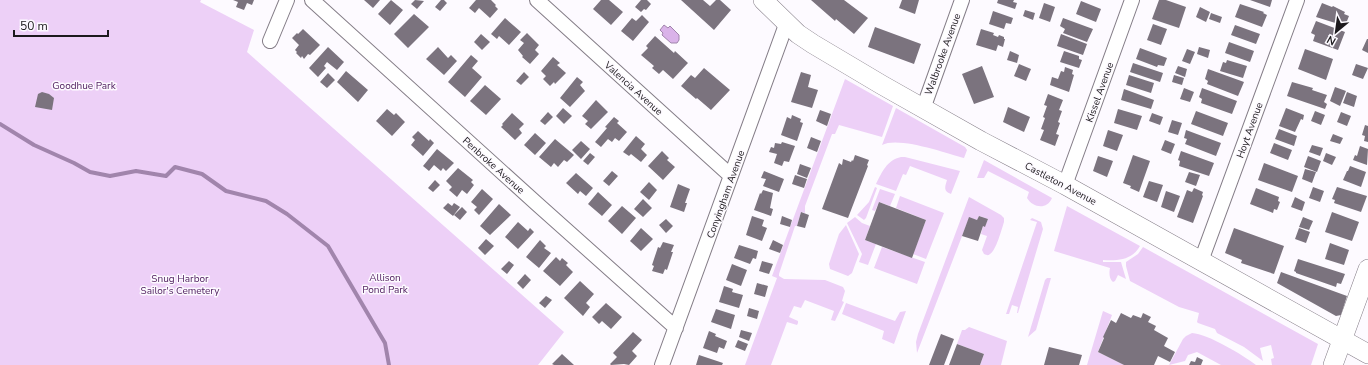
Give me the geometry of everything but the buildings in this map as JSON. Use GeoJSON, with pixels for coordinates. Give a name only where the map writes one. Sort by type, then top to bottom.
{"type":"FeatureCollection","features":[{"type":"Feature","properties":{"kind":"street"},"geometry":{"type":"LineString","coordinates":[[270,41],[287,0]]}},
{"type":"Feature","properties":{"kind":"street","name":"Penbroke Avenue"},"geometry":{"type":"LineString","coordinates":[[312,0],[676,328]]}},
{"type":"Feature","properties":{"kind":"street","name":"Valencia Avenue"},"geometry":{"type":"LineString","coordinates":[[537,0],[731,176]]}},
{"type":"Feature","properties":{"kind":"street","name":"Castleton Avenue"},"geometry":{"type":"LineString","coordinates":[[763,0],[798,34],[813,44],[981,141],[1065,185],[1368,354]]}},
{"type":"Feature","properties":{"kind":"street","name":"Walbrooke Avenue"},"geometry":{"type":"LineString","coordinates":[[923,108],[962,0]]}},
{"type":"Feature","properties":{"kind":"street","name":"Kissel Avenue"},"geometry":{"type":"LineString","coordinates":[[1065,185],[1132,0]]}},
{"type":"Feature","properties":{"kind":"street","name":"Hoyt Avenue"},"geometry":{"type":"LineString","coordinates":[[1201,261],[1296,0]]}},
{"type":"Feature","properties":{"kind":"street","name":"Conyingham Avenue"},"geometry":{"type":"LineString","coordinates":[[662,365],[787,22]]}},
{"type":"Feature","properties":{"kind":"street"},"geometry":{"type":"LineString","coordinates":[[1333,365],[1368,269]]}},
{"type":"Feature","properties":{"kind":"green space"},"geometry":{"type":"Polygon","coordinates":[[[0,0],[201,0],[200,2],[254,30],[247,52],[564,332],[538,365],[0,365],[0,0]]]}},
{"type":"Feature","properties":{"kind":"green space"},"geometry":{"type":"Polygon","coordinates":[[[845,79],[893,106],[882,137],[839,125],[835,134],[832,134],[805,206],[805,213],[801,212],[797,226],[795,226],[779,274],[779,276],[784,279],[825,280],[843,287],[845,291],[842,301],[844,302],[835,321],[831,320],[834,311],[805,300],[801,308],[794,306],[789,317],[798,321],[798,323],[797,325],[787,322],[771,365],[745,365],[777,278],[772,276],[845,79]]]}},
{"type":"Feature","properties":{"kind":"green space"},"geometry":{"type":"Polygon","coordinates":[[[896,108],[965,147],[967,150],[964,158],[910,144],[889,143],[882,145],[896,108]]]}},
{"type":"Feature","properties":{"kind":"green space"},"geometry":{"type":"Polygon","coordinates":[[[901,157],[960,171],[951,194],[948,193],[945,187],[947,180],[910,166],[906,175],[903,174],[896,191],[876,184],[883,171],[889,164],[901,157]]]}},
{"type":"Feature","properties":{"kind":"green space"},"geometry":{"type":"Polygon","coordinates":[[[984,160],[1052,198],[1050,202],[1043,206],[1036,206],[1027,198],[1029,192],[988,171],[984,178],[977,178],[984,160]]]}},
{"type":"Feature","properties":{"kind":"green space"},"geometry":{"type":"Polygon","coordinates":[[[875,187],[877,188],[864,220],[857,215],[869,202],[875,187]]]}},
{"type":"Feature","properties":{"kind":"green space"},"geometry":{"type":"Polygon","coordinates":[[[880,189],[895,194],[890,206],[879,202],[875,211],[872,210],[880,189]]]}},
{"type":"Feature","properties":{"kind":"green space"},"geometry":{"type":"Polygon","coordinates":[[[900,196],[944,213],[926,259],[913,254],[926,220],[896,208],[900,196]]]}},
{"type":"Feature","properties":{"kind":"green space"},"geometry":{"type":"Polygon","coordinates":[[[969,197],[1004,218],[997,244],[989,255],[984,254],[982,250],[987,236],[981,234],[983,226],[985,226],[988,219],[979,216],[977,220],[969,218],[917,353],[916,342],[918,334],[969,197]]]}},
{"type":"Feature","properties":{"kind":"green space"},"geometry":{"type":"Polygon","coordinates":[[[1067,206],[1140,246],[1137,251],[1124,259],[1103,260],[1103,262],[1121,262],[1126,279],[1118,275],[1113,282],[1109,273],[1110,268],[1054,251],[1067,206]]]}},
{"type":"Feature","properties":{"kind":"green space"},"geometry":{"type":"Polygon","coordinates":[[[855,217],[862,223],[870,226],[865,240],[876,244],[868,265],[859,262],[862,254],[847,223],[855,217]]]}},
{"type":"Feature","properties":{"kind":"green space"},"geometry":{"type":"Polygon","coordinates":[[[1032,218],[1041,222],[1043,229],[1018,313],[1018,307],[1012,305],[1009,314],[1006,314],[1037,222],[1030,220],[1032,218]]]}},
{"type":"Feature","properties":{"kind":"green space"},"geometry":{"type":"Polygon","coordinates":[[[846,225],[859,254],[852,273],[848,276],[830,269],[829,264],[839,234],[846,225]]]}},
{"type":"Feature","properties":{"kind":"green space"},"geometry":{"type":"Polygon","coordinates":[[[882,247],[925,262],[917,284],[874,268],[882,247]]]}},
{"type":"Feature","properties":{"kind":"green space"},"geometry":{"type":"Polygon","coordinates":[[[1143,247],[1318,344],[1311,365],[1272,365],[1271,359],[1274,358],[1271,345],[1260,348],[1263,361],[1244,347],[1217,333],[1215,329],[1198,323],[1199,313],[1179,307],[1130,281],[1126,262],[1138,254],[1143,247]]]}},
{"type":"Feature","properties":{"kind":"green space"},"geometry":{"type":"Polygon","coordinates":[[[1047,278],[1051,278],[1036,330],[1028,337],[1045,280],[1047,278]]]}},
{"type":"Feature","properties":{"kind":"green space"},"geometry":{"type":"Polygon","coordinates":[[[846,303],[895,321],[900,312],[906,311],[894,344],[882,339],[884,331],[842,314],[846,303]]]}},
{"type":"Feature","properties":{"kind":"green space"},"geometry":{"type":"Polygon","coordinates":[[[1103,311],[1112,315],[1098,352],[1124,365],[1087,365],[1103,311]]]}},
{"type":"Feature","properties":{"kind":"green space"},"geometry":{"type":"Polygon","coordinates":[[[969,327],[1007,341],[1001,365],[980,365],[984,354],[957,344],[962,330],[969,327]]]}},
{"type":"Feature","properties":{"kind":"green space"},"geometry":{"type":"Polygon","coordinates":[[[1192,333],[1199,334],[1216,341],[1256,365],[1221,365],[1197,352],[1188,355],[1185,361],[1169,365],[1183,339],[1192,333]]]}},
{"type":"Feature","properties":{"kind":"shaded area"},"geometry":{"type":"Polygon","coordinates":[[[664,25],[668,28],[670,26],[679,35],[679,40],[677,43],[671,43],[662,35],[663,33],[660,30],[664,25]]]}},
{"type":"Feature","properties":{"kind":"waterway"},"geometry":{"type":"LineString","coordinates":[[0,124],[34,145],[90,172],[110,176],[136,171],[166,176],[175,167],[202,174],[226,191],[266,201],[287,214],[328,246],[385,343],[389,365]]}},
{"type":"Feature","properties":{"kind":"park label","name":"Goodhue Park"},"geometry":{"type":"Point","coordinates":[84,85]}},
{"type":"Feature","properties":{"kind":"park label","name":"Allison Pond Park"},"geometry":{"type":"Point","coordinates":[385,282]}},
{"type":"Feature","properties":{"kind":"park label","name":"Snug Harbor Sailor's Cemetery"},"geometry":{"type":"Point","coordinates":[180,284]}}]}
